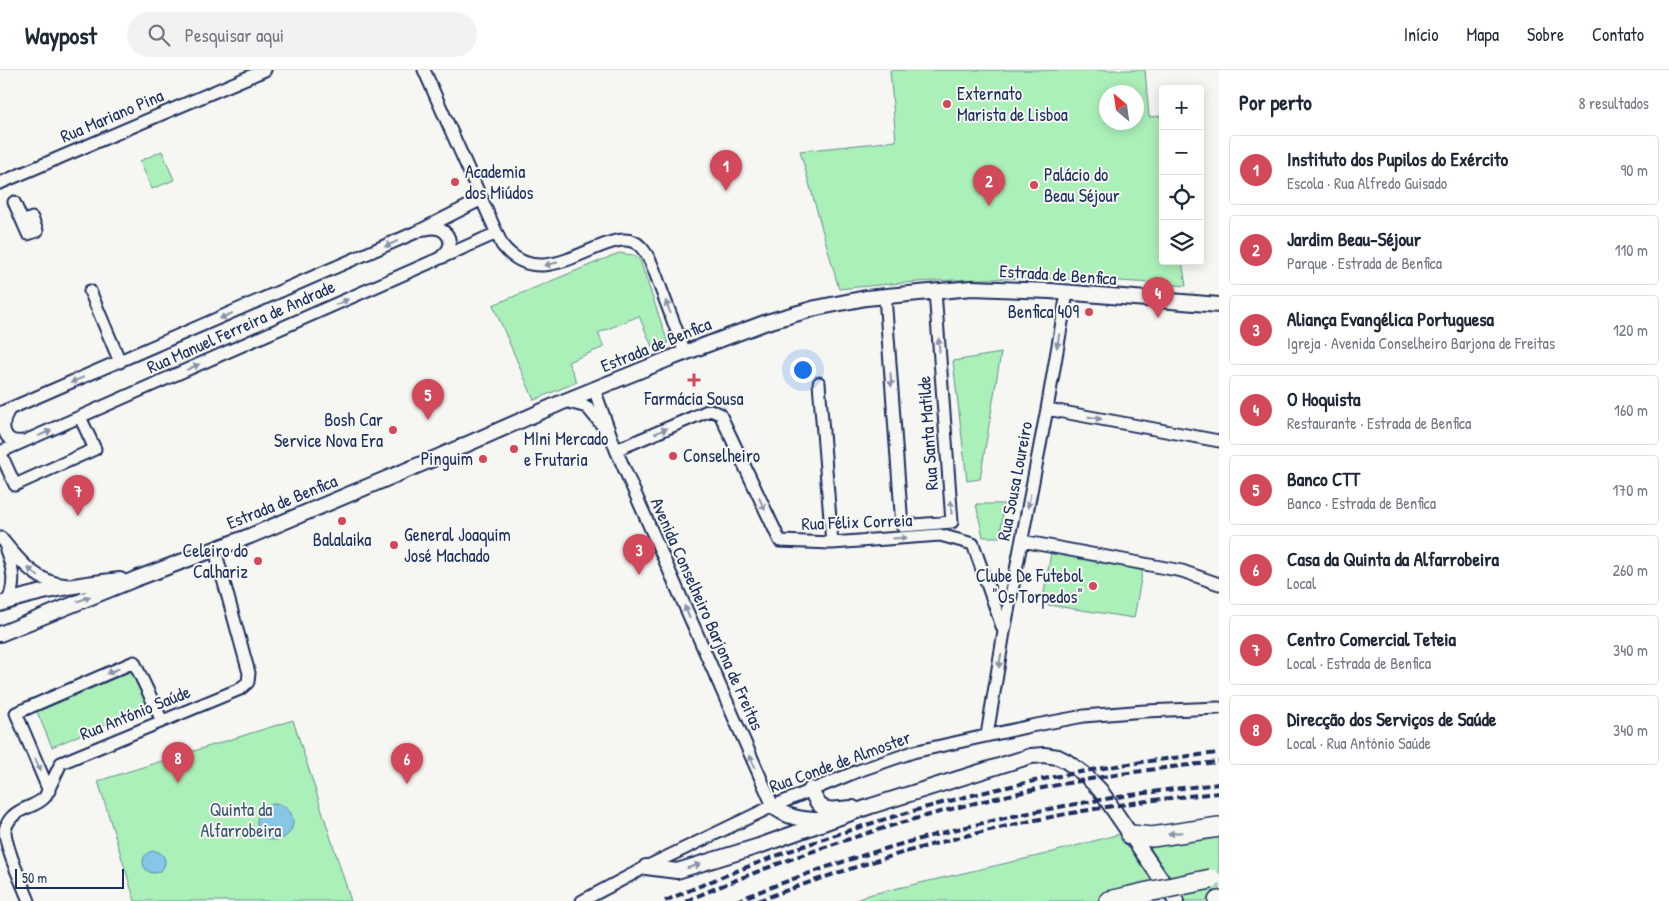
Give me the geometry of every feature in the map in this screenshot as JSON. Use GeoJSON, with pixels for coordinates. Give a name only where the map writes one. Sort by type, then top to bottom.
{"type":"FeatureCollection","features":[{"type":"Feature","properties":{"kind":"highway"},"geometry":{"type":"LineString","coordinates":[[1131,836],[1152,836],[1219,827]]}},
{"type":"Feature","properties":{"kind":"highway"},"geometry":{"type":"LineString","coordinates":[[1109,901],[1215,878]]}},
{"type":"Feature","properties":{"kind":"street","name":"Rua Mariano Pina"},"geometry":{"type":"LineString","coordinates":[[0,183],[265,70]]}},
{"type":"Feature","properties":{"kind":"street"},"geometry":{"type":"LineString","coordinates":[[424,70],[502,245],[509,254],[527,264],[544,266],[612,243],[628,240],[636,243],[642,248],[651,264],[685,353]]}},
{"type":"Feature","properties":{"kind":"street","name":"Rua Manuel Ferreira de Andrade"},"geometry":{"type":"LineString","coordinates":[[5,411],[421,230],[482,199]]}},
{"type":"Feature","properties":{"kind":"street"},"geometry":{"type":"LineString","coordinates":[[14,202],[23,222]]}},
{"type":"Feature","properties":{"kind":"street"},"geometry":{"type":"LineString","coordinates":[[421,230],[431,227],[438,228],[443,230],[448,237],[450,246],[448,251],[434,261]]}},
{"type":"Feature","properties":{"kind":"street","name":"Rua Manuel Ferreira de Andrade"},"geometry":{"type":"LineString","coordinates":[[0,452],[497,233]]}},
{"type":"Feature","properties":{"kind":"street","name":"Estrada de Benfica"},"geometry":{"type":"LineString","coordinates":[[0,634],[138,578],[215,550],[438,457],[594,389],[767,322],[831,304],[885,296],[972,288],[1067,293],[1219,305]]}},
{"type":"Feature","properties":{"kind":"street"},"geometry":{"type":"LineString","coordinates":[[90,291],[120,362]]}},
{"type":"Feature","properties":{"kind":"street","name":"Rua Santa Matilde"},"geometry":{"type":"LineString","coordinates":[[885,296],[902,526],[952,522],[935,291]]}},
{"type":"Feature","properties":{"kind":"street","name":"Rua Sousa Loureiro"},"geometry":{"type":"LineString","coordinates":[[988,736],[1004,632],[1047,409],[1067,293]]}},
{"type":"Feature","properties":{"kind":"street"},"geometry":{"type":"LineString","coordinates":[[819,383],[832,543]]}},
{"type":"Feature","properties":{"kind":"street","name":"Avenida Conselheiro Barjona de Freitas"},"geometry":{"type":"LineString","coordinates":[[594,389],[616,450],[773,806]]}},
{"type":"Feature","properties":{"kind":"street","name":"Avenida Conselheiro Barjona de Freitas"},"geometry":{"type":"LineString","coordinates":[[565,401],[588,407],[610,435]]}},
{"type":"Feature","properties":{"kind":"street"},"geometry":{"type":"LineString","coordinates":[[1047,409],[1219,441]]}},
{"type":"Feature","properties":{"kind":"street","name":"Rua Félix Correia"},"geometry":{"type":"LineString","coordinates":[[616,450],[710,410],[720,414],[780,541],[832,543],[940,535],[973,544],[1004,632]]}},
{"type":"Feature","properties":{"kind":"street"},"geometry":{"type":"LineString","coordinates":[[5,411],[1,421],[4,433],[11,441],[25,441]]}},
{"type":"Feature","properties":{"kind":"street"},"geometry":{"type":"LineString","coordinates":[[0,452],[16,485],[95,450],[80,417]]}},
{"type":"Feature","properties":{"kind":"street"},"geometry":{"type":"LineString","coordinates":[[0,538],[11,562],[14,578],[0,613]]}},
{"type":"Feature","properties":{"kind":"street"},"geometry":{"type":"LineString","coordinates":[[0,538],[17,558],[44,580],[60,585],[77,585]]}},
{"type":"Feature","properties":{"kind":"street"},"geometry":{"type":"LineString","coordinates":[[1022,541],[1182,571],[1219,584]]}},
{"type":"Feature","properties":{"kind":"street","name":"Rua António Saúde"},"geometry":{"type":"LineString","coordinates":[[29,901],[8,844],[6,830],[11,818],[42,801],[49,791],[61,764],[240,689],[245,686],[250,678],[215,550]]}},
{"type":"Feature","properties":{"kind":"street","name":"Estrada de Benfica"},"geometry":{"type":"LineString","coordinates":[[4,603],[32,594],[77,585],[138,578]]}},
{"type":"Feature","properties":{"kind":"street"},"geometry":{"type":"LineString","coordinates":[[49,791],[16,713],[134,662],[162,721]]}},
{"type":"Feature","properties":{"kind":"street","name":"Rua Conde de Almoster"},"geometry":{"type":"LineString","coordinates":[[582,901],[773,806],[811,789],[913,752],[1084,716],[1219,708]]}},
{"type":"Feature","properties":{"kind":"street"},"geometry":{"type":"LineString","coordinates":[[646,868],[677,871],[759,846],[871,806],[1018,759],[1044,755],[1066,760],[1100,790],[1176,901]]}},
{"type":"Feature","properties":{"kind":"street"},"geometry":{"type":"LineString","coordinates":[[811,789],[818,805],[824,808],[871,806]]}},
{"type":"Feature","properties":{"kind":"street"},"geometry":{"type":"LineString","coordinates":[[773,806],[789,816],[800,819],[833,820]]}},
{"type":"Feature","properties":{"kind":"green space"},"geometry":{"type":"Polygon","coordinates":[[[890,70],[1145,70],[1149,117],[1159,116],[1159,265],[1183,265],[1186,286],[1143,282],[1012,278],[969,279],[839,289],[800,151],[896,141],[890,70]]]}},
{"type":"Feature","properties":{"kind":"green space"},"geometry":{"type":"Polygon","coordinates":[[[162,151],[174,180],[152,189],[140,161],[162,151]]]}},
{"type":"Feature","properties":{"kind":"green space"},"geometry":{"type":"Polygon","coordinates":[[[619,253],[633,255],[640,260],[668,343],[653,349],[639,316],[598,333],[604,347],[568,362],[577,382],[534,400],[493,305],[619,253]]]}},
{"type":"Feature","properties":{"kind":"green space"},"geometry":{"type":"Polygon","coordinates":[[[1001,353],[980,479],[967,481],[953,361],[1001,353]]]}},
{"type":"Feature","properties":{"kind":"green space"},"geometry":{"type":"Polygon","coordinates":[[[976,504],[1004,504],[1000,537],[983,537],[976,504]]]}},
{"type":"Feature","properties":{"kind":"green space","name":"Clube De Futebol \"Os Torpedos\""},"geometry":{"type":"Polygon","coordinates":[[[1051,553],[1143,568],[1134,618],[1042,604],[1051,553]]]}},
{"type":"Feature","properties":{"kind":"green space"},"geometry":{"type":"Polygon","coordinates":[[[132,671],[147,706],[52,747],[37,712],[132,671]]]}},
{"type":"Feature","properties":{"kind":"green space","name":"Quinta da Alfarrobeira"},"geometry":{"type":"Polygon","coordinates":[[[293,720],[351,901],[135,901],[98,781],[293,720]]]}},
{"type":"Feature","properties":{"kind":"green space"},"geometry":{"type":"Polygon","coordinates":[[[1219,819],[1219,901],[853,901],[872,894],[1042,855],[1116,835],[1219,819]]]}},
{"type":"Feature","properties":{"kind":"water"},"geometry":{"type":"Polygon","coordinates":[[[275,804],[288,809],[293,822],[288,835],[275,840],[262,835],[257,822],[262,809],[275,804]]]}},
{"type":"Feature","properties":{"kind":"water"},"geometry":{"type":"Polygon","coordinates":[[[154,851],[162,854],[165,862],[162,870],[154,873],[146,870],[143,862],[146,854],[154,851]]]}},
{"type":"Feature","properties":{"kind":"railway"},"geometry":{"type":"LineString","coordinates":[[665,901],[799,847],[936,804],[1076,773],[1147,761],[1219,753]]}},
{"type":"Feature","properties":{"kind":"railway"},"geometry":{"type":"LineString","coordinates":[[686,901],[750,874],[815,850],[947,810],[1082,780],[1219,762]]}},
{"type":"Feature","properties":{"kind":"railway"},"geometry":{"type":"LineString","coordinates":[[736,901],[853,859],[973,825],[1096,801],[1157,791],[1219,784]]}},
{"type":"Feature","properties":{"kind":"railway"},"geometry":{"type":"LineString","coordinates":[[758,901],[870,862],[985,831],[1101,808],[1219,793]]}},
{"type":"Feature","properties":{"kind":"place","name":"Externato Marista de Lisboa"},"geometry":{"type":"Point","coordinates":[947,104]}},
{"type":"Feature","properties":{"kind":"place","name":"Academia dos Miúdos"},"geometry":{"type":"Point","coordinates":[455,182]}},
{"type":"Feature","properties":{"kind":"place","name":"Palácio do Beau Séjour"},"geometry":{"type":"Point","coordinates":[1034,185]}},
{"type":"Feature","properties":{"kind":"place","name":"Instituto dos Pupilos do Exército"},"geometry":{"type":"Point","coordinates":[726,191]}},
{"type":"Feature","properties":{"kind":"place","name":"Jardim Beau-Séjour"},"geometry":{"type":"Point","coordinates":[989,206]}},
{"type":"Feature","properties":{"kind":"place","name":"Benfica 409"},"geometry":{"type":"Point","coordinates":[1089,312]}},
{"type":"Feature","properties":{"kind":"place","name":"O Hoquista"},"geometry":{"type":"Point","coordinates":[1158,318]}},
{"type":"Feature","properties":{"kind":"place","name":"Farmácia Sousa"},"geometry":{"type":"Point","coordinates":[694,380]}},
{"type":"Feature","properties":{"kind":"place","name":"Banco CTT"},"geometry":{"type":"Point","coordinates":[428,420]}},
{"type":"Feature","properties":{"kind":"place","name":"Bosh Car Service Nova Era"},"geometry":{"type":"Point","coordinates":[393,430]}},
{"type":"Feature","properties":{"kind":"place","name":"MIni Mercado e Frutaria"},"geometry":{"type":"Point","coordinates":[514,449]}},
{"type":"Feature","properties":{"kind":"place","name":"Conselheiro"},"geometry":{"type":"Point","coordinates":[673,456]}},
{"type":"Feature","properties":{"kind":"place","name":"Pinguim"},"geometry":{"type":"Point","coordinates":[483,459]}},
{"type":"Feature","properties":{"kind":"place","name":"Centro Comercial Teteia"},"geometry":{"type":"Point","coordinates":[78,516]}},
{"type":"Feature","properties":{"kind":"place","name":"Balalaika"},"geometry":{"type":"Point","coordinates":[342,521]}},
{"type":"Feature","properties":{"kind":"place","name":"General Joaquim José Machado"},"geometry":{"type":"Point","coordinates":[394,545]}},
{"type":"Feature","properties":{"kind":"place","name":"Celeiro do Calhariz"},"geometry":{"type":"Point","coordinates":[258,561]}},
{"type":"Feature","properties":{"kind":"place","name":"Aliança Evangélica Portuguesa"},"geometry":{"type":"Point","coordinates":[639,575]}},
{"type":"Feature","properties":{"kind":"place","name":"Clube De Futebol \"Os Torpedos\""},"geometry":{"type":"Point","coordinates":[1093,586]}},
{"type":"Feature","properties":{"kind":"place","name":"Direcção dos Serviços de Saúde"},"geometry":{"type":"Point","coordinates":[178,783]}},
{"type":"Feature","properties":{"kind":"place","name":"Casa da Quinta da Alfarrobeira"},"geometry":{"type":"Point","coordinates":[407,784]}}]}
